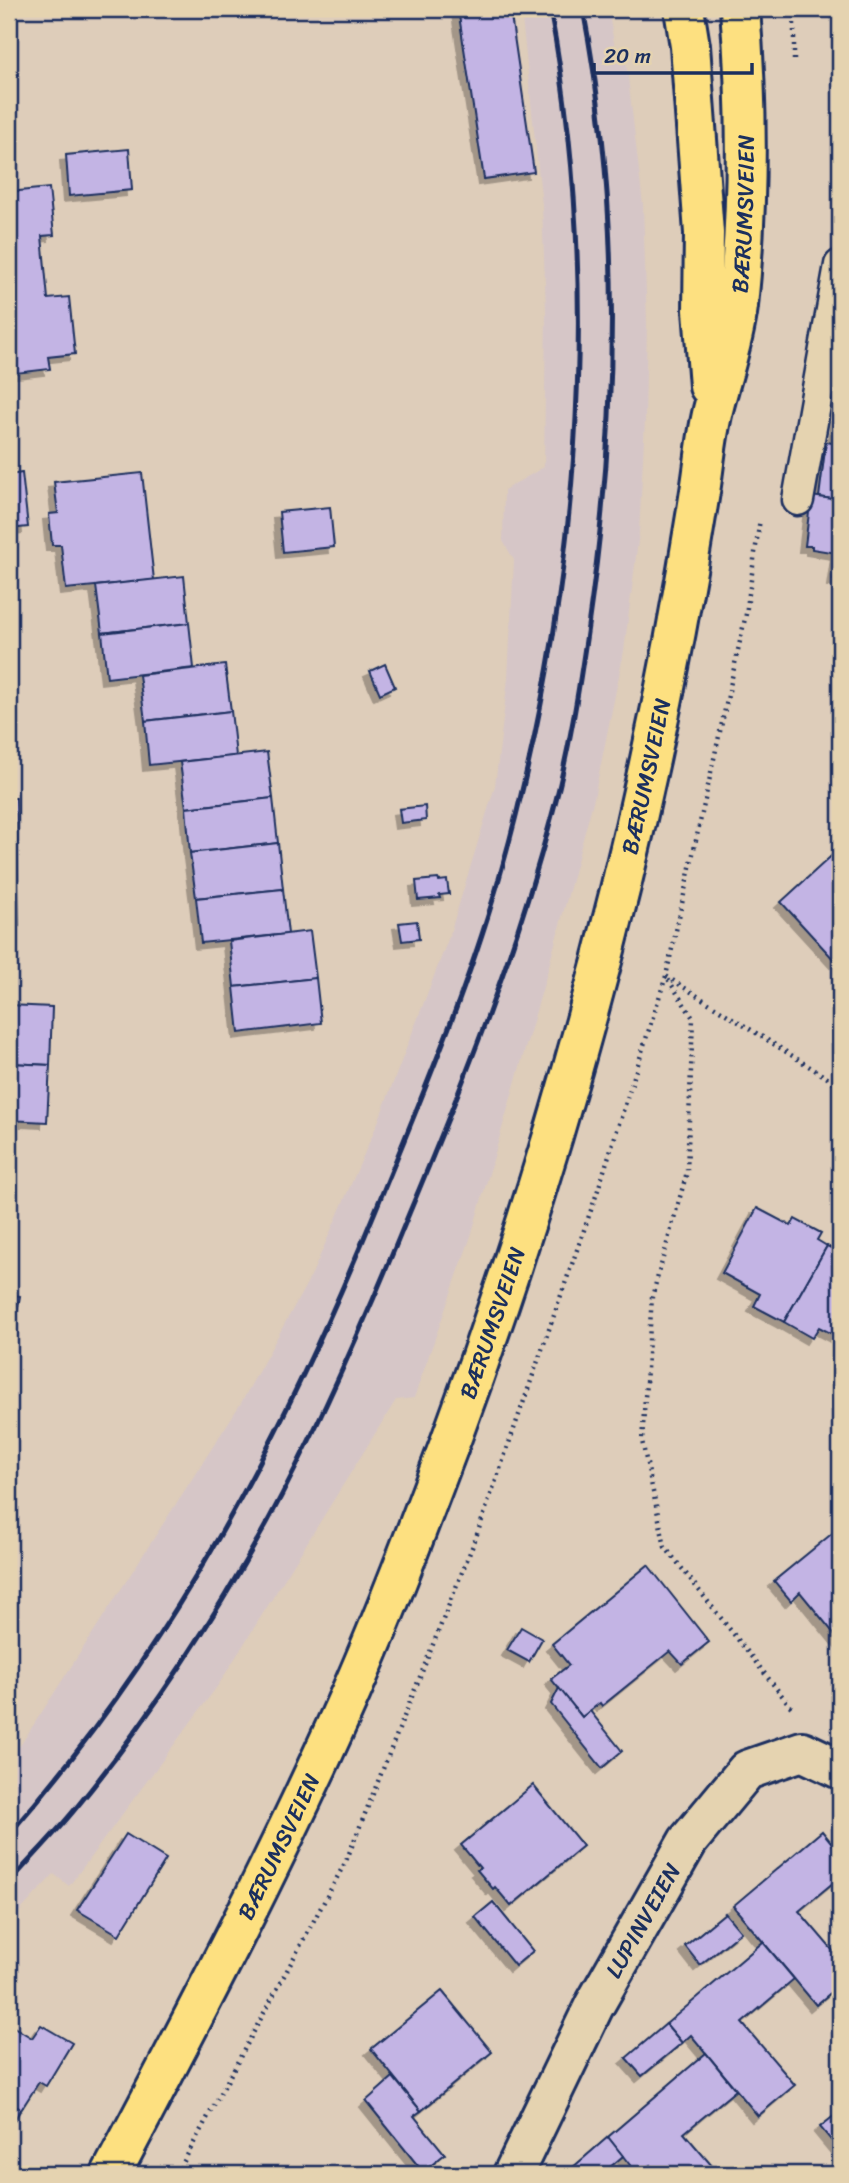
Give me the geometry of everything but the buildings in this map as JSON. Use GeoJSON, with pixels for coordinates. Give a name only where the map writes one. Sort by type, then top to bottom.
{"type":"FeatureCollection","features":[{"type":"Feature","properties":{"kind":"main road","name":"BÆRUMSVEIEN"},"geometry":{"type":"LineString","coordinates":[[684,9],[690,46],[700,170],[704,233],[703,310],[711,416]]}},
{"type":"Feature","properties":{"kind":"main road","name":"BÆRUMSVEIEN"},"geometry":{"type":"LineString","coordinates":[[111,2174],[230,1948],[290,1826],[347,1700],[418,1527],[484,1351],[582,1041],[658,723],[685,587],[711,416],[737,313],[745,143],[740,9]]}},
{"type":"Feature","properties":{"kind":"street"},"geometry":{"type":"LineString","coordinates":[[802,1751],[840,1769]]}},
{"type":"Feature","properties":{"kind":"street","name":"LUPINVEIEN"},"geometry":{"type":"LineString","coordinates":[[513,2174],[594,2007],[688,1841],[747,1770],[802,1751]]}},
{"type":"Feature","properties":{"kind":"lane"},"geometry":{"type":"LineString","coordinates":[[799,500],[840,265]]}},
{"type":"Feature","properties":{"kind":"path"},"geometry":{"type":"LineString","coordinates":[[802,1751],[798,1717],[665,1547],[642,1441],[652,1297],[687,1172],[693,1018],[666,976],[840,1086]]}},
{"type":"Feature","properties":{"kind":"shaded area"},"geometry":{"type":"Polygon","coordinates":[[[521,9],[608,9],[616,54],[625,52],[643,205],[647,323],[639,533],[624,651],[594,798],[471,1236],[414,1398],[396,1400],[219,1684],[69,1886],[54,1874],[9,1923],[9,1763],[241,1403],[312,1274],[378,1122],[449,937],[495,786],[508,678],[514,560],[503,541],[504,490],[544,467],[546,311],[542,205],[521,9]]]}},
{"type":"Feature","properties":{"kind":"railway"},"geometry":{"type":"LineString","coordinates":[[9,1834],[68,1763],[122,1690],[172,1615],[262,1458],[302,1376],[376,1209],[456,1009],[497,886],[525,779],[547,671],[564,561],[574,450],[578,339],[576,228],[567,118],[550,9]]}},
{"type":"Feature","properties":{"kind":"railway"},"geometry":{"type":"LineString","coordinates":[[9,1883],[76,1808],[179,1669],[225,1596],[288,1484],[359,1332],[449,1117],[505,968],[538,866],[564,768],[581,673],[598,549],[610,394],[610,239],[596,85],[583,9]]}}]}
